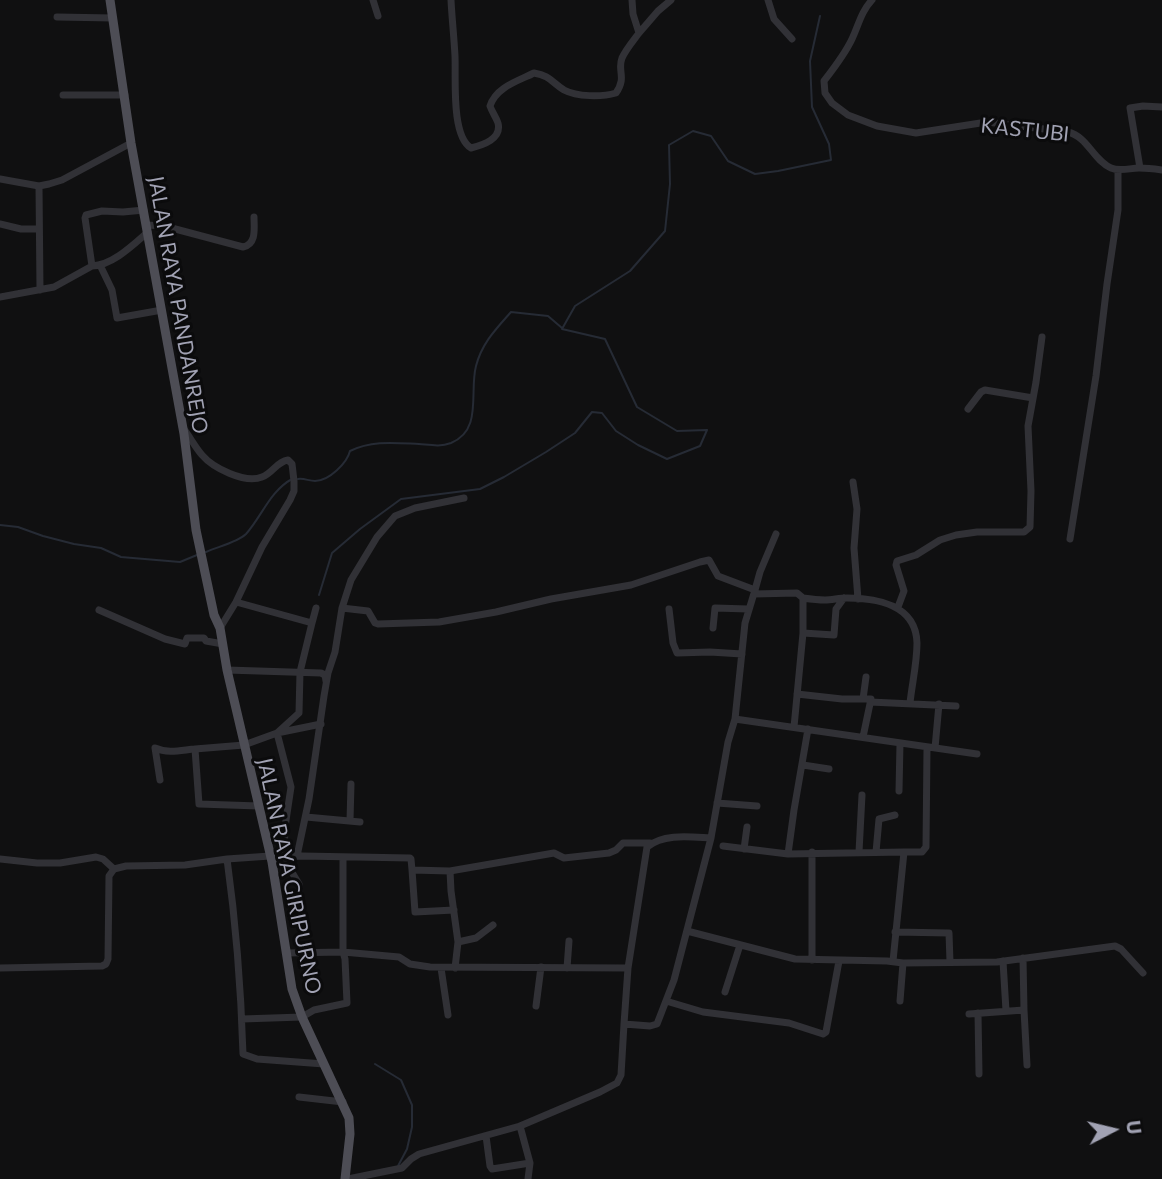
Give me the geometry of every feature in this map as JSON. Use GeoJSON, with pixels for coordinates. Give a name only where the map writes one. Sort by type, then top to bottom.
{"type":"FeatureCollection","features":[{"type":"Feature","properties":{"kind":"main road","name":"JALAN RAYA PANDANREJO"},"geometry":{"type":"LineString","coordinates":[[110,0],[131,143],[183,429],[196,530],[214,615]]}},
{"type":"Feature","properties":{"kind":"main road","name":"JALAN RAYA GIRIPURNO"},"geometry":{"type":"LineString","coordinates":[[214,615],[220,628],[227,670],[271,859],[292,989],[302,1017],[349,1118],[346,1179]]}},
{"type":"Feature","properties":{"kind":"street"},"geometry":{"type":"LineString","coordinates":[[373,0],[378,16]]}},
{"type":"Feature","properties":{"kind":"street"},"geometry":{"type":"LineString","coordinates":[[451,0],[459,128],[464,143],[471,148],[497,135],[498,122],[490,106],[499,91],[534,73],[547,76],[570,92],[595,96],[616,93],[622,77],[622,59],[639,33],[671,0]]}},
{"type":"Feature","properties":{"kind":"street"},"geometry":{"type":"LineString","coordinates":[[632,0],[639,33]]}},
{"type":"Feature","properties":{"kind":"street"},"geometry":{"type":"LineString","coordinates":[[768,0],[774,19],[792,38]]}},
{"type":"Feature","properties":{"kind":"street","name":"KASTUBI"},"geometry":{"type":"LineString","coordinates":[[872,0],[864,8],[852,39],[823,85],[832,103],[848,115],[877,127],[916,133],[987,122],[1068,132],[1081,138],[1105,165],[1118,170]]}},
{"type":"Feature","properties":{"kind":"street"},"geometry":{"type":"LineString","coordinates":[[57,17],[113,18]]}},
{"type":"Feature","properties":{"kind":"street"},"geometry":{"type":"LineString","coordinates":[[63,95],[125,95]]}},
{"type":"Feature","properties":{"kind":"street"},"geometry":{"type":"LineString","coordinates":[[1140,168],[1130,108],[1162,107]]}},
{"type":"Feature","properties":{"kind":"street"},"geometry":{"type":"LineString","coordinates":[[0,179],[39,186],[49,184],[62,180],[131,143]]}},
{"type":"Feature","properties":{"kind":"street"},"geometry":{"type":"LineString","coordinates":[[1070,539],[1097,376],[1118,210],[1118,170],[1162,170]]}},
{"type":"Feature","properties":{"kind":"street"},"geometry":{"type":"LineString","coordinates":[[39,186],[40,290]]}},
{"type":"Feature","properties":{"kind":"street"},"geometry":{"type":"LineString","coordinates":[[144,210],[102,211],[86,215],[85,218],[96,266],[112,290],[117,318],[162,310]]}},
{"type":"Feature","properties":{"kind":"street"},"geometry":{"type":"LineString","coordinates":[[0,297],[54,288],[134,245],[148,228],[164,226],[243,247],[248,246],[252,242],[254,217]]}},
{"type":"Feature","properties":{"kind":"street"},"geometry":{"type":"LineString","coordinates":[[0,225],[39,229]]}},
{"type":"Feature","properties":{"kind":"street"},"geometry":{"type":"LineString","coordinates":[[898,607],[904,591],[897,561],[916,555],[940,540],[956,535],[1024,532],[1030,527],[1031,491],[1027,437],[1042,337]]}},
{"type":"Feature","properties":{"kind":"street"},"geometry":{"type":"LineString","coordinates":[[968,409],[985,390],[1033,398]]}},
{"type":"Feature","properties":{"kind":"street"},"geometry":{"type":"LineString","coordinates":[[183,429],[204,457],[235,476],[246,479],[263,477],[280,461],[291,461],[294,481],[290,500],[220,628]]}},
{"type":"Feature","properties":{"kind":"street"},"geometry":{"type":"LineString","coordinates":[[853,482],[857,509],[853,548],[858,599]]}},
{"type":"Feature","properties":{"kind":"street"},"geometry":{"type":"LineString","coordinates":[[299,905],[299,884],[287,864],[306,817],[326,686],[342,608],[351,580],[377,537],[395,516],[415,508],[464,498]]}},
{"type":"Feature","properties":{"kind":"street"},"geometry":{"type":"LineString","coordinates":[[624,1024],[657,1024],[674,980],[711,838],[728,742],[736,719],[748,609],[776,534]]}},
{"type":"Feature","properties":{"kind":"street"},"geometry":{"type":"LineString","coordinates":[[342,608],[368,611],[378,624],[439,622],[631,585],[707,560],[718,576],[755,592],[797,593],[803,598],[826,600],[876,600],[898,607],[910,620],[916,638],[910,703]]}},
{"type":"Feature","properties":{"kind":"street"},"geometry":{"type":"LineString","coordinates":[[794,727],[803,634],[803,598]]}},
{"type":"Feature","properties":{"kind":"street"},"geometry":{"type":"LineString","coordinates":[[803,634],[833,636],[836,609],[844,598]]}},
{"type":"Feature","properties":{"kind":"street"},"geometry":{"type":"LineString","coordinates":[[236,602],[312,623]]}},
{"type":"Feature","properties":{"kind":"street"},"geometry":{"type":"LineString","coordinates":[[279,733],[299,713],[302,672],[316,608]]}},
{"type":"Feature","properties":{"kind":"street"},"geometry":{"type":"LineString","coordinates":[[713,628],[715,608],[748,609]]}},
{"type":"Feature","properties":{"kind":"street"},"geometry":{"type":"LineString","coordinates":[[668,609],[677,653],[742,654]]}},
{"type":"Feature","properties":{"kind":"street"},"geometry":{"type":"LineString","coordinates":[[99,610],[165,639],[185,644],[187,638],[204,638],[206,641],[223,644]]}},
{"type":"Feature","properties":{"kind":"street"},"geometry":{"type":"LineString","coordinates":[[227,670],[321,673],[325,675],[326,686]]}},
{"type":"Feature","properties":{"kind":"street"},"geometry":{"type":"LineString","coordinates":[[863,737],[869,698],[866,677]]}},
{"type":"Feature","properties":{"kind":"street"},"geometry":{"type":"LineString","coordinates":[[797,694],[956,706]]}},
{"type":"Feature","properties":{"kind":"street"},"geometry":{"type":"LineString","coordinates":[[723,846],[788,854],[922,852],[926,847],[931,748],[939,704]]}},
{"type":"Feature","properties":{"kind":"street"},"geometry":{"type":"LineString","coordinates":[[736,719],[977,754]]}},
{"type":"Feature","properties":{"kind":"street"},"geometry":{"type":"LineString","coordinates":[[160,780],[155,748],[166,752],[244,745],[279,733],[321,724]]}},
{"type":"Feature","properties":{"kind":"street"},"geometry":{"type":"LineString","coordinates":[[788,854],[808,729]]}},
{"type":"Feature","properties":{"kind":"street"},"geometry":{"type":"LineString","coordinates":[[279,733],[291,787],[283,850],[290,857]]}},
{"type":"Feature","properties":{"kind":"street"},"geometry":{"type":"LineString","coordinates":[[899,791],[901,743]]}},
{"type":"Feature","properties":{"kind":"street"},"geometry":{"type":"LineString","coordinates":[[195,749],[200,805],[259,806]]}},
{"type":"Feature","properties":{"kind":"street"},"geometry":{"type":"LineString","coordinates":[[803,765],[829,769]]}},
{"type":"Feature","properties":{"kind":"street"},"geometry":{"type":"LineString","coordinates":[[350,821],[351,784]]}},
{"type":"Feature","properties":{"kind":"street"},"geometry":{"type":"LineString","coordinates":[[859,852],[862,795]]}},
{"type":"Feature","properties":{"kind":"street"},"geometry":{"type":"LineString","coordinates":[[717,803],[757,806]]}},
{"type":"Feature","properties":{"kind":"street"},"geometry":{"type":"LineString","coordinates":[[876,852],[879,819],[895,815]]}},
{"type":"Feature","properties":{"kind":"street"},"geometry":{"type":"LineString","coordinates":[[306,817],[360,822]]}},
{"type":"Feature","properties":{"kind":"street"},"geometry":{"type":"LineString","coordinates":[[744,849],[747,827]]}},
{"type":"Feature","properties":{"kind":"street"},"geometry":{"type":"LineString","coordinates":[[412,870],[450,870],[553,853],[564,859],[609,853],[624,843],[650,843],[676,836],[711,838]]}},
{"type":"Feature","properties":{"kind":"street"},"geometry":{"type":"LineString","coordinates":[[346,1179],[402,1168],[419,1154],[520,1126],[617,1083],[621,1075],[628,968],[646,852],[650,843]]}},
{"type":"Feature","properties":{"kind":"street"},"geometry":{"type":"LineString","coordinates":[[812,852],[812,960]]}},
{"type":"Feature","properties":{"kind":"street"},"geometry":{"type":"LineString","coordinates":[[893,961],[904,852]]}},
{"type":"Feature","properties":{"kind":"street"},"geometry":{"type":"LineString","coordinates":[[0,859],[60,863],[96,857],[103,859],[114,869]]}},
{"type":"Feature","properties":{"kind":"street"},"geometry":{"type":"LineString","coordinates":[[0,968],[106,964],[109,876],[114,869],[126,866],[185,865],[227,859],[290,857],[410,858],[416,912],[454,910]]}},
{"type":"Feature","properties":{"kind":"street"},"geometry":{"type":"LineString","coordinates":[[242,1019],[302,1017],[316,1010],[344,1005],[347,1002],[343,952],[343,857]]}},
{"type":"Feature","properties":{"kind":"street"},"geometry":{"type":"LineString","coordinates":[[227,859],[234,913],[243,1054],[257,1059],[324,1065]]}},
{"type":"Feature","properties":{"kind":"street"},"geometry":{"type":"LineString","coordinates":[[450,870],[458,942],[455,968]]}},
{"type":"Feature","properties":{"kind":"street"},"geometry":{"type":"LineString","coordinates":[[458,942],[476,938],[493,925]]}},
{"type":"Feature","properties":{"kind":"street"},"geometry":{"type":"LineString","coordinates":[[687,931],[795,959],[839,961],[1003,961],[1116,946],[1122,949],[1143,973]]}},
{"type":"Feature","properties":{"kind":"street"},"geometry":{"type":"LineString","coordinates":[[895,932],[949,933],[950,962]]}},
{"type":"Feature","properties":{"kind":"street"},"geometry":{"type":"LineString","coordinates":[[567,968],[569,941]]}},
{"type":"Feature","properties":{"kind":"street"},"geometry":{"type":"LineString","coordinates":[[724,992],[740,945]]}},
{"type":"Feature","properties":{"kind":"street"},"geometry":{"type":"LineString","coordinates":[[286,953],[343,952],[399,957],[419,967],[441,968],[628,968]]}},
{"type":"Feature","properties":{"kind":"street"},"geometry":{"type":"LineString","coordinates":[[1023,958],[1027,1065]]}},
{"type":"Feature","properties":{"kind":"street"},"geometry":{"type":"LineString","coordinates":[[666,1001],[716,1014],[789,1023],[823,1034],[826,1032],[839,961]]}},
{"type":"Feature","properties":{"kind":"street"},"geometry":{"type":"LineString","coordinates":[[1003,961],[1006,1012]]}},
{"type":"Feature","properties":{"kind":"street"},"geometry":{"type":"LineString","coordinates":[[900,1001],[903,963]]}},
{"type":"Feature","properties":{"kind":"street"},"geometry":{"type":"LineString","coordinates":[[536,1006],[541,967]]}},
{"type":"Feature","properties":{"kind":"street"},"geometry":{"type":"LineString","coordinates":[[441,968],[448,1015]]}},
{"type":"Feature","properties":{"kind":"street"},"geometry":{"type":"LineString","coordinates":[[969,1014],[1024,1010]]}},
{"type":"Feature","properties":{"kind":"street"},"geometry":{"type":"LineString","coordinates":[[978,1013],[979,1074]]}},
{"type":"Feature","properties":{"kind":"street"},"geometry":{"type":"LineString","coordinates":[[299,1097],[343,1102]]}},
{"type":"Feature","properties":{"kind":"street"},"geometry":{"type":"LineString","coordinates":[[520,1126],[530,1163],[528,1179]]}},
{"type":"Feature","properties":{"kind":"street"},"geometry":{"type":"LineString","coordinates":[[486,1136],[491,1168],[530,1163]]}},
{"type":"Feature","properties":{"kind":"waterway"},"geometry":{"type":"LineString","coordinates":[[319,595],[332,553],[401,499],[480,489],[575,433],[592,412],[602,413],[616,431],[667,459],[700,446],[707,430],[677,431],[637,407],[605,339],[562,329],[575,306],[630,271],[665,231],[670,184],[669,145],[693,131],[711,136],[728,161],[755,174],[831,160],[829,144],[812,107],[810,61],[820,16]]}},
{"type":"Feature","properties":{"kind":"waterway"},"geometry":{"type":"LineString","coordinates":[[298,479],[315,481],[326,478],[341,466],[350,451],[367,445],[451,443],[461,437],[471,420],[474,376],[482,350],[511,312],[548,316],[562,328]]}},
{"type":"Feature","properties":{"kind":"waterway"},"geometry":{"type":"LineString","coordinates":[[206,552],[246,534],[272,497],[292,479]]}},
{"type":"Feature","properties":{"kind":"waterway"},"geometry":{"type":"LineString","coordinates":[[0,525],[101,548],[121,557],[180,562],[197,555]]}},
{"type":"Feature","properties":{"kind":"waterway"},"geometry":{"type":"LineString","coordinates":[[375,1064],[401,1080],[412,1105],[412,1127],[407,1149],[398,1166]]}}]}
